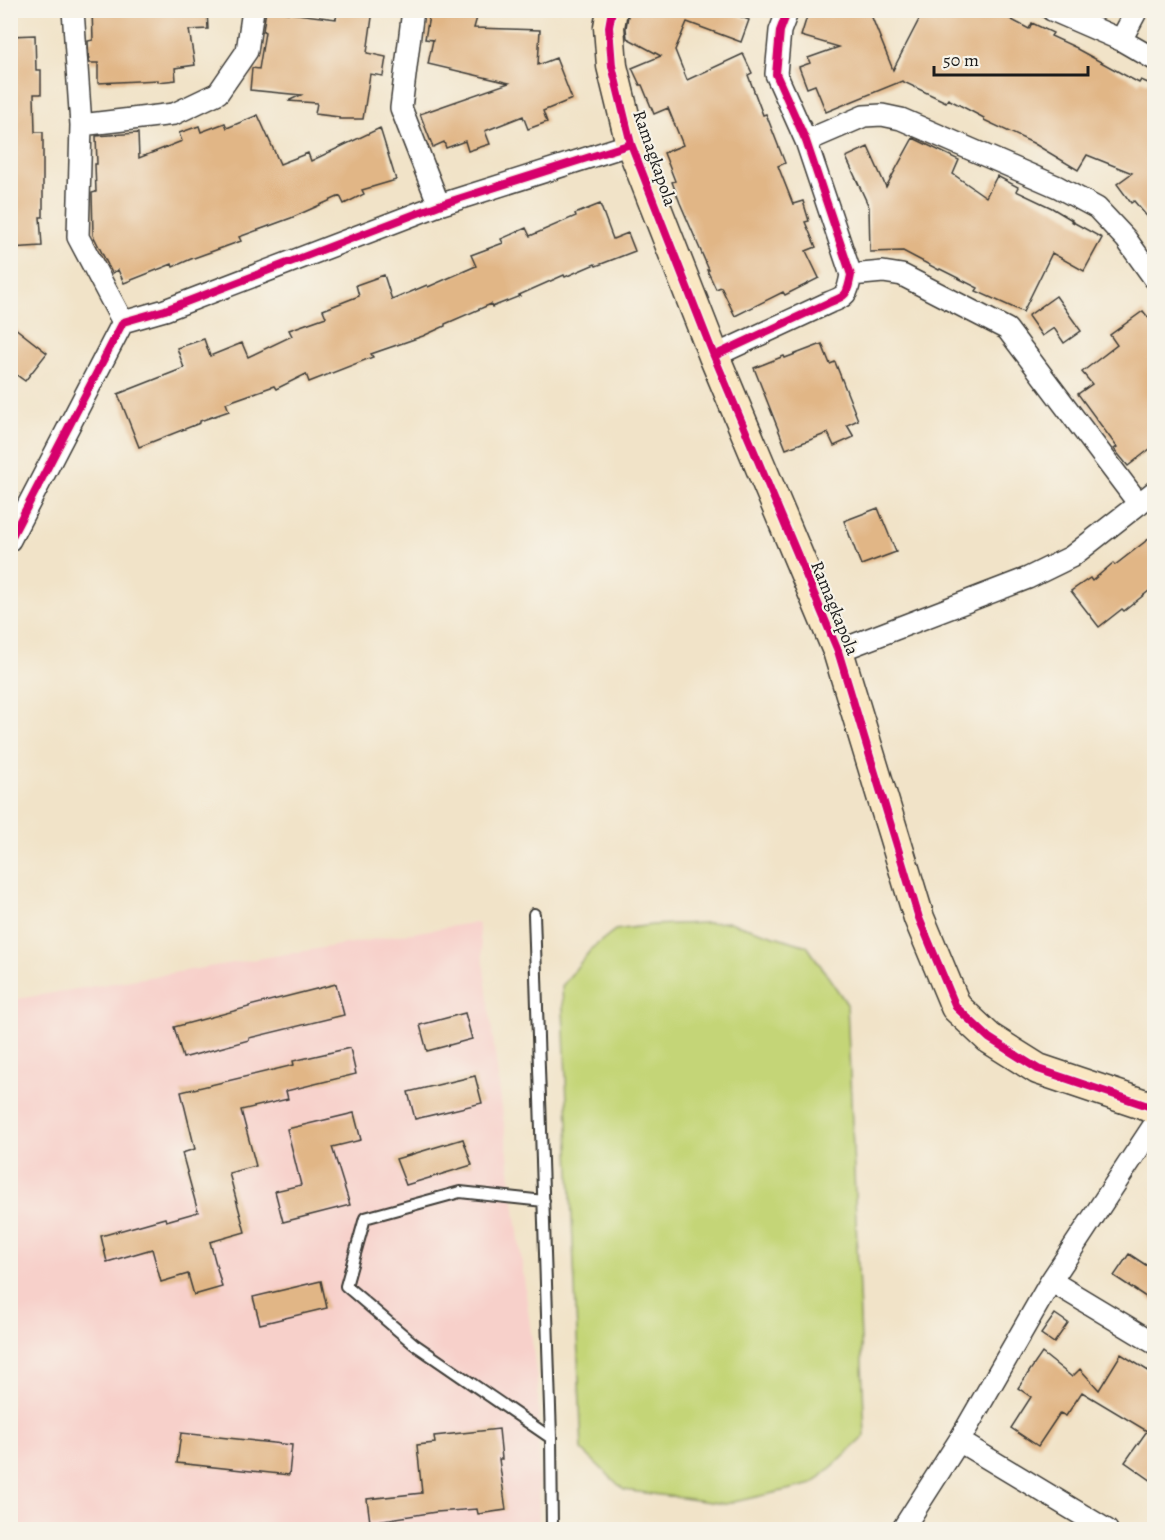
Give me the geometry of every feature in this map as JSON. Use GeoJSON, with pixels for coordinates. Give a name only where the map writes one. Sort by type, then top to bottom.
{"type":"FeatureCollection","features":[{"type":"Feature","properties":{"kind":"street"},"geometry":{"type":"LineString","coordinates":[[73,10],[81,125],[78,237],[123,322]]}},
{"type":"Feature","properties":{"kind":"street"},"geometry":{"type":"LineString","coordinates":[[81,125],[174,114],[218,93],[247,51],[252,10]]}},
{"type":"Feature","properties":{"kind":"street"},"geometry":{"type":"LineString","coordinates":[[413,10],[401,108],[439,205]]}},
{"type":"Feature","properties":{"kind":"street","name":"Ramagkapola"},"geometry":{"type":"LineString","coordinates":[[612,10],[609,27],[612,66],[631,144],[714,356],[838,651],[919,918],[956,1007],[989,1038],[1038,1069],[1155,1108]]}},
{"type":"Feature","properties":{"kind":"street"},"geometry":{"type":"LineString","coordinates":[[714,356],[843,297],[848,289],[851,275],[806,141],[776,74],[780,31],[788,10]]}},
{"type":"Feature","properties":{"kind":"street"},"geometry":{"type":"LineString","coordinates":[[1052,10],[1121,40],[1155,59]]}},
{"type":"Feature","properties":{"kind":"street"},"geometry":{"type":"LineString","coordinates":[[1121,40],[1137,10]]}},
{"type":"Feature","properties":{"kind":"street"},"geometry":{"type":"LineString","coordinates":[[806,141],[864,116],[882,115],[901,119],[1058,187],[1097,208],[1126,239],[1155,278]]}},
{"type":"Feature","properties":{"kind":"street"},"geometry":{"type":"LineString","coordinates":[[10,540],[123,322],[165,310],[439,205],[631,144]]}},
{"type":"Feature","properties":{"kind":"street"},"geometry":{"type":"LineString","coordinates":[[838,651],[1028,578],[1071,557],[1147,498],[1007,329],[902,275],[883,272],[851,275]]}},
{"type":"Feature","properties":{"kind":"street"},"geometry":{"type":"LineString","coordinates":[[902,1530],[959,1441],[1051,1281],[1155,1125]]}},
{"type":"Feature","properties":{"kind":"street"},"geometry":{"type":"LineString","coordinates":[[1051,1281],[1155,1343]]}},
{"type":"Feature","properties":{"kind":"street"},"geometry":{"type":"LineString","coordinates":[[959,1441],[1107,1530]]}},
{"type":"Feature","properties":{"kind":"lane"},"geometry":{"type":"LineString","coordinates":[[534,914],[552,1530]]}},
{"type":"Feature","properties":{"kind":"lane"},"geometry":{"type":"LineString","coordinates":[[544,1201],[460,1192],[364,1218],[346,1286],[414,1344],[551,1438]]}},
{"type":"Feature","properties":{"kind":"shaded area"},"geometry":{"type":"Polygon","coordinates":[[[478,922],[538,1388],[539,1529],[11,1530],[11,1000],[478,922]]]}},
{"type":"Feature","properties":{"kind":"green space"},"geometry":{"type":"Polygon","coordinates":[[[729,922],[807,946],[847,1004],[865,1436],[813,1484],[725,1504],[624,1490],[582,1450],[562,986],[592,948],[615,930],[652,925],[729,922]]]}},
{"type":"Feature","properties":{"kind":"building"},"geometry":{"type":"Polygon","coordinates":[[[92,10],[207,10],[208,29],[189,30],[195,65],[175,68],[176,80],[98,83],[98,63],[89,63],[88,41],[93,40],[92,10]]]}},
{"type":"Feature","properties":{"kind":"building"},"geometry":{"type":"Polygon","coordinates":[[[266,10],[336,19],[338,10],[373,10],[367,53],[386,57],[383,76],[370,74],[363,119],[339,119],[339,117],[315,114],[317,103],[288,101],[301,95],[250,90],[252,68],[259,69],[266,10]]]}},
{"type":"Feature","properties":{"kind":"building"},"geometry":{"type":"Polygon","coordinates":[[[430,10],[479,10],[474,28],[540,30],[538,65],[556,58],[572,99],[543,111],[547,122],[528,129],[523,116],[485,131],[490,144],[468,151],[465,141],[446,148],[444,142],[433,147],[420,114],[509,83],[428,64],[433,40],[425,39],[430,10]]]}},
{"type":"Feature","properties":{"kind":"building"},"geometry":{"type":"Polygon","coordinates":[[[629,10],[724,10],[749,20],[741,42],[687,22],[675,50],[687,80],[743,54],[752,73],[748,75],[763,115],[766,114],[785,163],[778,166],[793,204],[803,201],[809,221],[805,222],[816,247],[806,251],[819,278],[785,295],[783,292],[735,316],[721,287],[716,289],[707,270],[709,270],[672,182],[675,181],[664,153],[683,145],[668,108],[654,114],[632,68],[661,56],[627,38],[629,10]]]}},
{"type":"Feature","properties":{"kind":"building"},"geometry":{"type":"Polygon","coordinates":[[[809,10],[869,10],[893,70],[924,10],[993,10],[1029,29],[1032,23],[1053,33],[1051,36],[1139,83],[1141,80],[1155,86],[1155,226],[1134,201],[1131,203],[1117,184],[1132,173],[1087,155],[1078,170],[1033,143],[984,120],[948,99],[946,102],[902,81],[826,112],[815,85],[807,88],[799,67],[810,63],[808,58],[839,47],[801,36],[809,10]]]}},
{"type":"Feature","properties":{"kind":"building"},"geometry":{"type":"Polygon","coordinates":[[[35,35],[36,70],[41,70],[41,94],[34,94],[35,132],[43,132],[43,217],[40,217],[42,246],[10,248],[10,36],[35,35]]]}},
{"type":"Feature","properties":{"kind":"building"},"geometry":{"type":"Polygon","coordinates":[[[258,115],[280,164],[308,153],[311,161],[380,128],[396,180],[362,190],[364,194],[344,204],[340,196],[291,218],[239,237],[241,241],[173,267],[172,264],[124,283],[118,270],[112,273],[93,235],[92,193],[96,192],[96,136],[138,133],[139,158],[182,141],[179,133],[199,126],[201,132],[225,123],[227,128],[258,115]]]}},
{"type":"Feature","properties":{"kind":"building"},"geometry":{"type":"Polygon","coordinates":[[[913,138],[959,160],[953,174],[986,197],[997,176],[1018,187],[1016,191],[1052,208],[1102,238],[1084,271],[1052,253],[1023,312],[976,291],[978,288],[903,251],[870,252],[869,207],[846,157],[868,147],[886,187],[913,138]]]}},
{"type":"Feature","properties":{"kind":"building"},"geometry":{"type":"Polygon","coordinates":[[[600,204],[613,239],[628,233],[635,251],[565,277],[564,275],[492,307],[491,304],[423,336],[371,354],[373,357],[309,382],[306,374],[276,389],[274,386],[226,403],[229,411],[139,447],[118,394],[184,368],[177,348],[204,339],[210,356],[242,343],[248,357],[292,336],[289,330],[326,317],[323,310],[359,296],[356,285],[384,275],[392,300],[476,266],[471,255],[503,243],[501,239],[526,228],[530,236],[600,204]]]}},
{"type":"Feature","properties":{"kind":"building"},"geometry":{"type":"Polygon","coordinates":[[[1056,296],[1081,331],[1064,343],[1054,328],[1042,336],[1028,316],[1056,296]]]}},
{"type":"Feature","properties":{"kind":"building"},"geometry":{"type":"Polygon","coordinates":[[[1143,311],[1155,326],[1155,445],[1128,466],[1114,449],[1117,447],[1078,394],[1092,384],[1082,372],[1117,345],[1110,335],[1143,311]]]}},
{"type":"Feature","properties":{"kind":"building"},"geometry":{"type":"Polygon","coordinates":[[[10,324],[47,353],[25,381],[10,370],[10,324]]]}},
{"type":"Feature","properties":{"kind":"building"},"geometry":{"type":"Polygon","coordinates":[[[822,344],[830,364],[835,362],[858,420],[847,425],[854,437],[834,446],[828,433],[786,449],[754,368],[822,344]]]}},
{"type":"Feature","properties":{"kind":"building"},"geometry":{"type":"Polygon","coordinates":[[[878,508],[896,552],[861,565],[844,521],[878,508]]]}},
{"type":"Feature","properties":{"kind":"building"},"geometry":{"type":"Polygon","coordinates":[[[1155,534],[1155,586],[1124,611],[1122,609],[1099,627],[1071,591],[1090,578],[1092,581],[1113,563],[1115,565],[1155,534]]]}},
{"type":"Feature","properties":{"kind":"building"},"geometry":{"type":"Polygon","coordinates":[[[336,984],[344,1015],[249,1038],[249,1040],[183,1058],[174,1027],[336,984]]]}},
{"type":"Feature","properties":{"kind":"building"},"geometry":{"type":"Polygon","coordinates":[[[465,1013],[472,1039],[427,1051],[420,1025],[465,1013]]]}},
{"type":"Feature","properties":{"kind":"building"},"geometry":{"type":"Polygon","coordinates":[[[350,1048],[356,1074],[286,1091],[288,1099],[241,1110],[256,1166],[229,1173],[245,1232],[210,1242],[222,1287],[194,1295],[188,1274],[161,1282],[152,1249],[107,1262],[101,1236],[165,1218],[166,1221],[198,1212],[182,1153],[195,1149],[181,1092],[294,1065],[293,1061],[350,1048]]]}},
{"type":"Feature","properties":{"kind":"building"},"geometry":{"type":"Polygon","coordinates":[[[475,1076],[482,1103],[415,1119],[408,1092],[475,1076]]]}},
{"type":"Feature","properties":{"kind":"building"},"geometry":{"type":"Polygon","coordinates":[[[354,1113],[361,1140],[332,1147],[350,1205],[283,1222],[275,1191],[301,1185],[287,1129],[354,1113]]]}},
{"type":"Feature","properties":{"kind":"building"},"geometry":{"type":"Polygon","coordinates":[[[463,1139],[472,1165],[406,1185],[396,1159],[463,1139]]]}},
{"type":"Feature","properties":{"kind":"building"},"geometry":{"type":"Polygon","coordinates":[[[1129,1254],[1155,1271],[1155,1303],[1114,1276],[1129,1254]]]}},
{"type":"Feature","properties":{"kind":"building"},"geometry":{"type":"Polygon","coordinates":[[[321,1281],[327,1308],[260,1324],[253,1297],[321,1281]]]}},
{"type":"Feature","properties":{"kind":"building"},"geometry":{"type":"Polygon","coordinates":[[[1055,1314],[1068,1323],[1054,1343],[1041,1334],[1055,1314]]]}},
{"type":"Feature","properties":{"kind":"building"},"geometry":{"type":"Polygon","coordinates":[[[1042,1353],[1072,1377],[1080,1369],[1099,1390],[1121,1354],[1155,1375],[1155,1483],[1125,1462],[1147,1431],[1082,1392],[1066,1416],[1060,1413],[1038,1446],[1011,1428],[1031,1397],[1018,1388],[1042,1353]]]}},
{"type":"Feature","properties":{"kind":"building"},"geometry":{"type":"Polygon","coordinates":[[[499,1429],[502,1459],[499,1459],[506,1510],[478,1514],[477,1509],[436,1512],[370,1522],[367,1499],[422,1493],[417,1445],[435,1443],[434,1436],[499,1429]]]}},
{"type":"Feature","properties":{"kind":"building"},"geometry":{"type":"Polygon","coordinates":[[[181,1433],[292,1445],[289,1475],[177,1463],[181,1433]]]}},
{"type":"Feature","properties":{"kind":"cycle path"},"geometry":{"type":"LineString","coordinates":[[612,10],[609,27],[612,66],[631,144],[714,356],[838,651],[919,918],[956,1007],[989,1038],[1038,1069],[1154,1108]]}},
{"type":"Feature","properties":{"kind":"cycle path"},"geometry":{"type":"LineString","coordinates":[[714,356],[839,298],[845,294],[850,282],[851,275],[806,141],[776,74],[780,31],[788,10]]}},
{"type":"Feature","properties":{"kind":"cycle path"},"geometry":{"type":"LineString","coordinates":[[10,540],[123,322],[165,310],[439,205],[631,144]]}}]}
